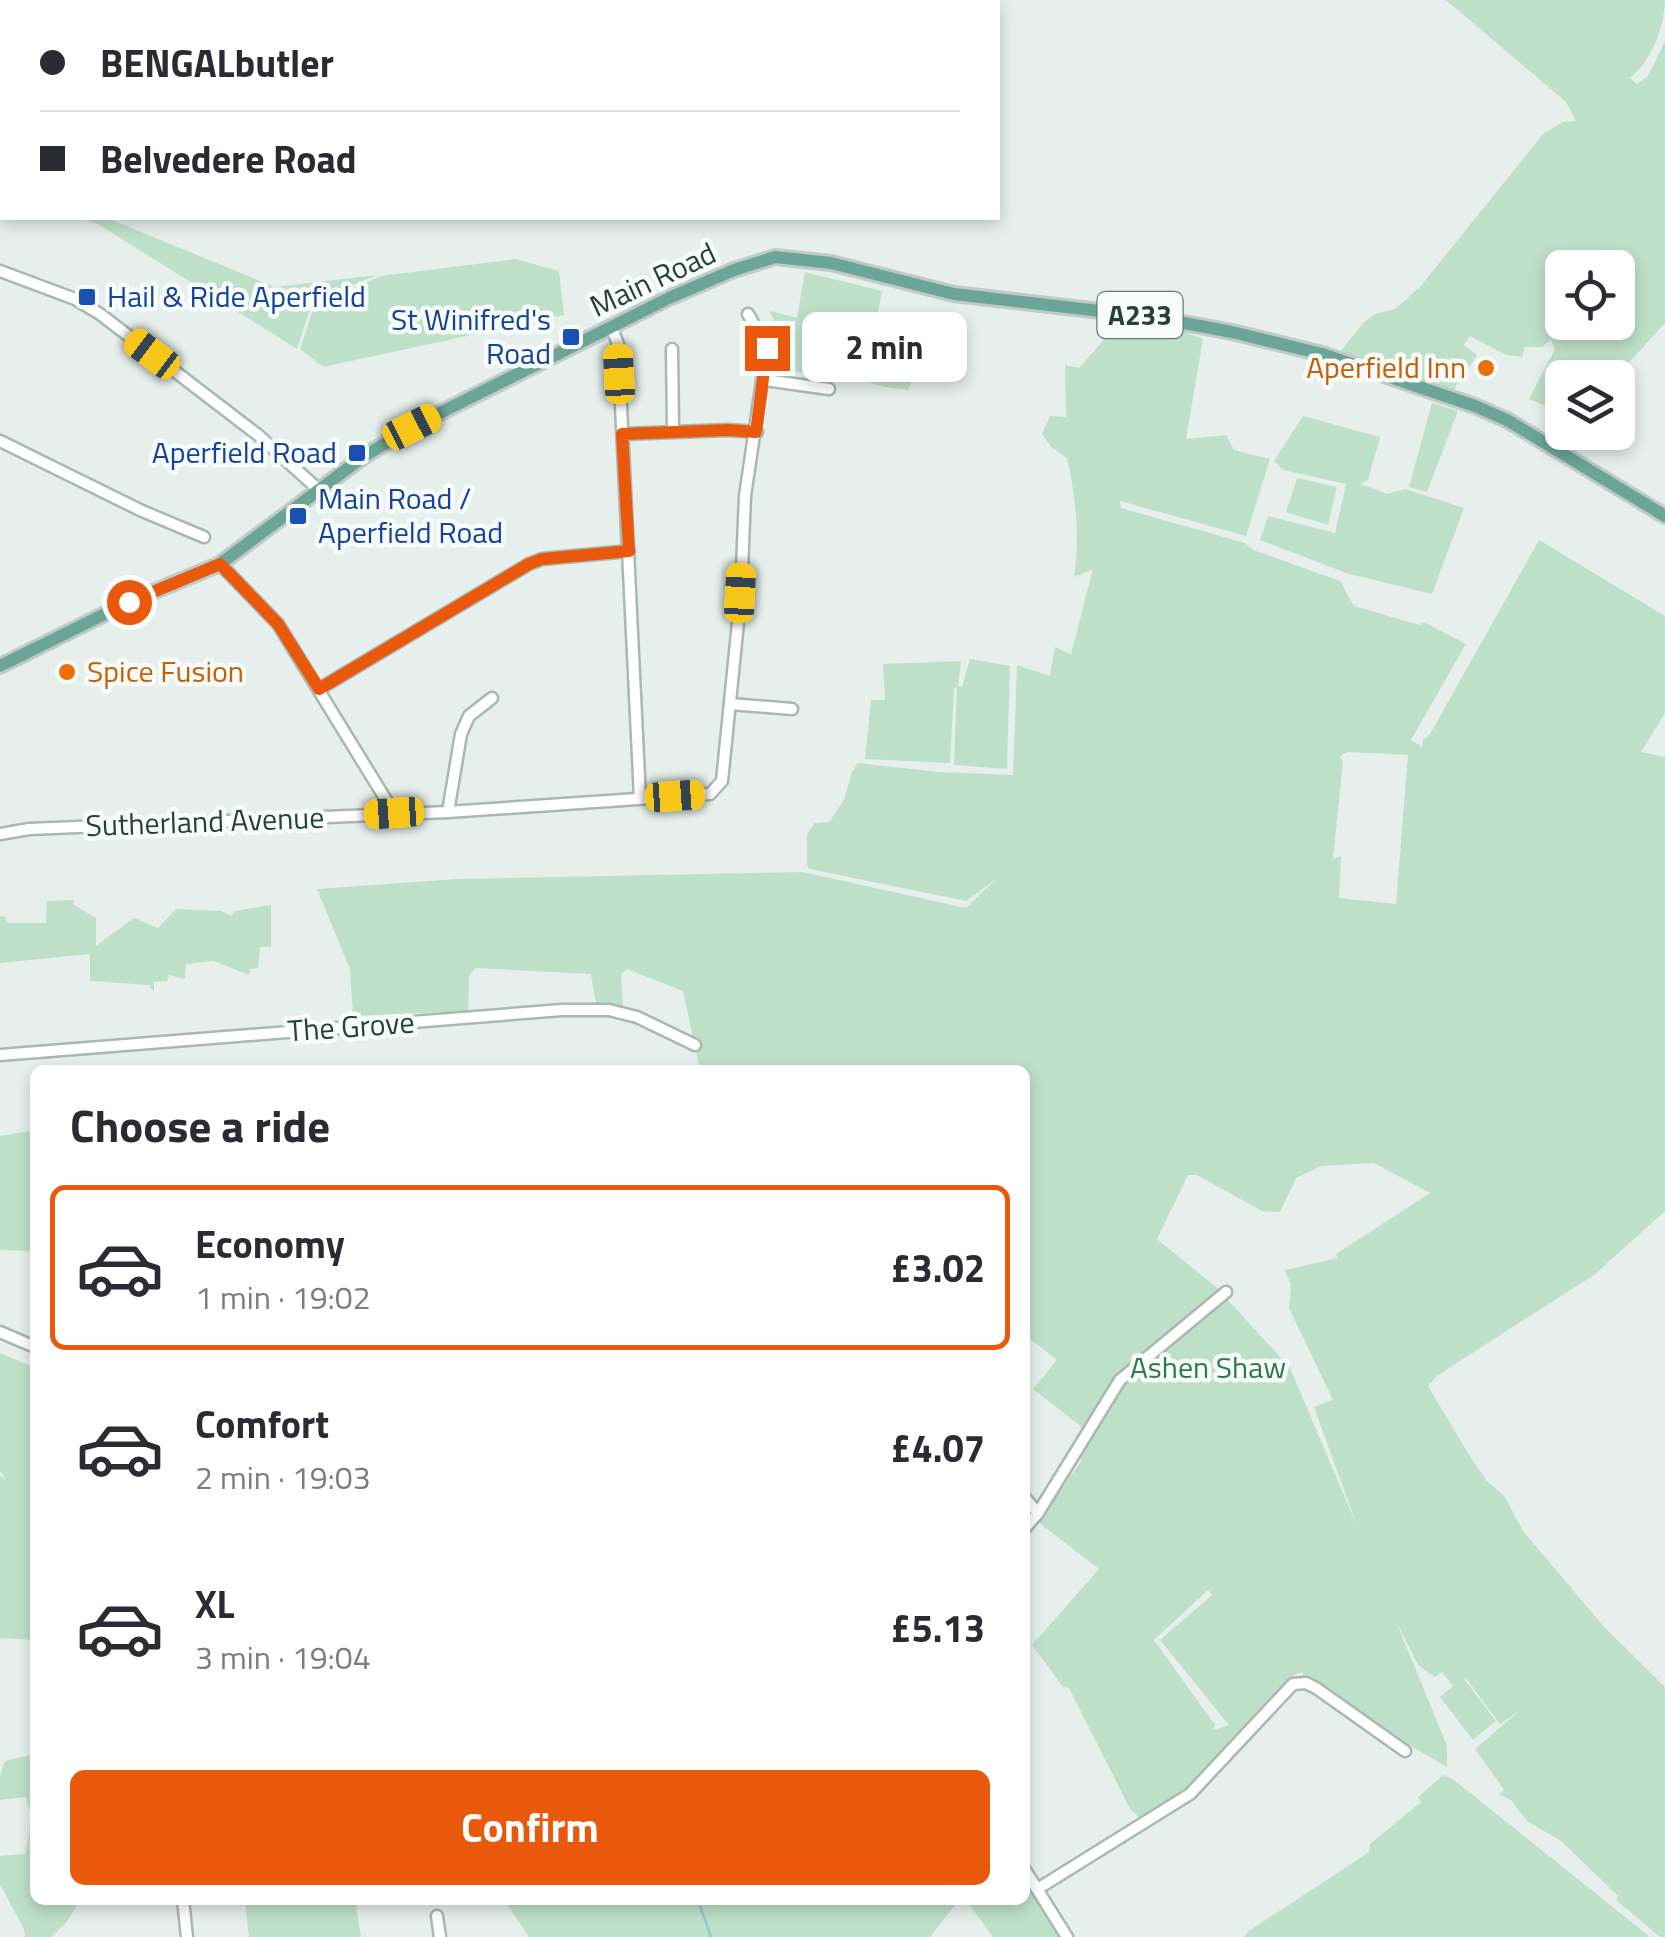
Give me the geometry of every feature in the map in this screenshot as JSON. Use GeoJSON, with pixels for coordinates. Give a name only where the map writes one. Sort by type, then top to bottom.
{"type":"FeatureCollection","features":[{"type":"Feature","properties":{"kind":"main road","name":"Main Road"},"geometry":{"type":"LineString","coordinates":[[0,666],[129,602],[220,564],[412,427],[611,326],[734,270],[775,256],[790,256],[954,294],[1075,306],[1184,323],[1322,354],[1475,406],[1574,459],[1665,516]]}},
{"type":"Feature","properties":{"kind":"street"},"geometry":{"type":"LineString","coordinates":[[0,271],[76,299],[100,314],[258,436],[319,490]]}},
{"type":"Feature","properties":{"kind":"street"},"geometry":{"type":"LineString","coordinates":[[748,314],[767,348],[745,496],[730,704],[792,709]]}},
{"type":"Feature","properties":{"kind":"street"},"geometry":{"type":"LineString","coordinates":[[611,326],[618,344],[640,798]]}},
{"type":"Feature","properties":{"kind":"street"},"geometry":{"type":"LineString","coordinates":[[672,349],[674,431]]}},
{"type":"Feature","properties":{"kind":"street"},"geometry":{"type":"LineString","coordinates":[[765,380],[829,390]]}},
{"type":"Feature","properties":{"kind":"street"},"geometry":{"type":"LineString","coordinates":[[622,434],[756,432]]}},
{"type":"Feature","properties":{"kind":"street"},"geometry":{"type":"LineString","coordinates":[[0,441],[204,537]]}},
{"type":"Feature","properties":{"kind":"street"},"geometry":{"type":"LineString","coordinates":[[319,689],[529,564],[542,559],[629,551]]}},
{"type":"Feature","properties":{"kind":"street"},"geometry":{"type":"LineString","coordinates":[[220,564],[278,624],[394,813]]}},
{"type":"Feature","properties":{"kind":"street"},"geometry":{"type":"LineString","coordinates":[[448,812],[462,734],[469,716],[492,698]]}},
{"type":"Feature","properties":{"kind":"street","name":"Sutherland Avenue"},"geometry":{"type":"LineString","coordinates":[[0,834],[48,828],[448,812],[710,794],[722,781],[730,704]]}},
{"type":"Feature","properties":{"kind":"street","name":"The Grove"},"geometry":{"type":"LineString","coordinates":[[0,1056],[562,1010],[609,1010],[637,1017],[694,1045]]}},
{"type":"Feature","properties":{"kind":"street"},"geometry":{"type":"LineString","coordinates":[[1030,1522],[1120,1380],[1226,1292]]}},
{"type":"Feature","properties":{"kind":"street"},"geometry":{"type":"LineString","coordinates":[[0,1332],[30,1344]]}},
{"type":"Feature","properties":{"kind":"street"},"geometry":{"type":"LineString","coordinates":[[1030,1503],[1038,1512]]}},
{"type":"Feature","properties":{"kind":"street"},"geometry":{"type":"LineString","coordinates":[[1038,1888],[1190,1794],[1293,1684],[1306,1683],[1316,1688],[1405,1750]]}},
{"type":"Feature","properties":{"kind":"street"},"geometry":{"type":"LineString","coordinates":[[1030,1877],[1067,1937]]}},
{"type":"Feature","properties":{"kind":"street"},"geometry":{"type":"LineString","coordinates":[[184,1905],[187,1937]]}},
{"type":"Feature","properties":{"kind":"street"},"geometry":{"type":"LineString","coordinates":[[437,1916],[440,1937]]}},
{"type":"Feature","properties":{"kind":"green space"},"geometry":{"type":"Polygon","coordinates":[[[1446,0],[1665,0],[1655,42],[1630,78],[1637,84],[1648,76],[1665,41],[1665,323],[1631,360],[1549,360],[1555,349],[1551,340],[1542,347],[1525,347],[1522,357],[1506,355],[1470,336],[1464,345],[1477,355],[1468,370],[1456,369],[1460,376],[1454,391],[1340,352],[1364,322],[1375,314],[1395,309],[1420,287],[1543,134],[1563,122],[1576,121],[1566,102],[1446,0]]]}},
{"type":"Feature","properties":{"kind":"green space"},"geometry":{"type":"Polygon","coordinates":[[[84,220],[112,220],[275,287],[377,275],[312,302],[297,349],[98,224],[84,220]]]}},
{"type":"Feature","properties":{"kind":"green space"},"geometry":{"type":"Polygon","coordinates":[[[516,259],[559,271],[564,315],[323,367],[300,349],[315,304],[381,276],[516,259]]]}},
{"type":"Feature","properties":{"kind":"green space"},"geometry":{"type":"Polygon","coordinates":[[[805,272],[882,291],[875,327],[922,338],[926,349],[908,390],[865,380],[853,367],[845,342],[829,334],[820,375],[777,369],[778,329],[770,311],[797,318],[805,272]]]}},
{"type":"Feature","properties":{"kind":"green space","name":"Ashen Shaw"},"geometry":{"type":"Polygon","coordinates":[[[1118,324],[1184,332],[1203,339],[1186,439],[1226,435],[1234,450],[1270,459],[1246,536],[1120,501],[1121,508],[1245,543],[1253,550],[1340,581],[1354,606],[1420,625],[1424,622],[1466,644],[1411,740],[1422,747],[1539,540],[1665,616],[1665,713],[1641,752],[1665,757],[1665,1211],[1594,1275],[1438,1375],[1428,1386],[1472,1460],[1505,1497],[1523,1531],[1605,1628],[1665,1687],[1665,1937],[1660,1937],[1616,1900],[1618,1896],[1561,1841],[1527,1821],[1511,1800],[1499,1795],[1504,1790],[1475,1749],[1520,1710],[1500,1724],[1465,1677],[1496,1721],[1473,1740],[1440,1697],[1453,1686],[1442,1672],[1435,1677],[1418,1665],[1396,1621],[1447,1746],[1447,1767],[1304,1684],[1303,1672],[1294,1675],[1184,1793],[1142,1820],[1130,1809],[1069,1688],[1063,1687],[1032,1645],[1099,1569],[1038,1522],[1082,1460],[1078,1457],[1129,1378],[1117,1378],[1083,1428],[1033,1389],[1057,1360],[1030,1339],[1030,1065],[699,1065],[683,991],[627,969],[621,974],[623,1006],[596,1005],[591,974],[475,968],[469,976],[468,1011],[353,1016],[350,969],[317,889],[457,879],[803,872],[966,908],[996,879],[966,901],[810,869],[807,834],[815,823],[829,822],[844,800],[858,763],[1013,775],[1017,665],[1050,676],[1055,647],[1071,654],[1093,569],[1074,577],[1076,518],[1067,458],[1051,447],[1042,434],[1050,416],[1066,417],[1065,365],[1079,368],[1118,324]],[[1347,752],[1340,756],[1343,762],[1333,859],[1341,856],[1339,898],[1396,904],[1408,755],[1347,752]],[[1374,1163],[1321,1166],[1296,1178],[1280,1212],[1262,1211],[1197,1175],[1188,1175],[1157,1239],[1216,1287],[1290,1368],[1357,1526],[1314,1407],[1333,1400],[1289,1308],[1291,1285],[1285,1270],[1338,1258],[1336,1254],[1430,1193],[1374,1163]],[[1208,1590],[1154,1640],[1215,1725],[1213,1730],[1229,1725],[1160,1640],[1212,1595],[1208,1590]]]}},
{"type":"Feature","properties":{"kind":"green space"},"geometry":{"type":"Polygon","coordinates":[[[1545,368],[1545,406],[1529,399],[1545,368]]]}},
{"type":"Feature","properties":{"kind":"green space"},"geometry":{"type":"Polygon","coordinates":[[[1432,403],[1458,411],[1427,492],[1409,487],[1432,403]]]}},
{"type":"Feature","properties":{"kind":"green space"},"geometry":{"type":"Polygon","coordinates":[[[1303,416],[1380,437],[1368,480],[1360,484],[1387,494],[1405,489],[1464,508],[1432,594],[1349,574],[1260,540],[1268,516],[1335,533],[1346,484],[1283,470],[1274,461],[1303,416]]]}},
{"type":"Feature","properties":{"kind":"green space"},"geometry":{"type":"Polygon","coordinates":[[[1297,478],[1337,487],[1328,525],[1286,512],[1297,478]]]}},
{"type":"Feature","properties":{"kind":"green space"},"geometry":{"type":"Polygon","coordinates":[[[970,659],[1010,666],[1007,769],[954,765],[957,687],[950,763],[865,759],[871,700],[885,700],[883,664],[961,661],[958,686],[962,687],[970,659]]]}},
{"type":"Feature","properties":{"kind":"green space"},"geometry":{"type":"Polygon","coordinates":[[[74,900],[73,904],[96,918],[96,946],[134,918],[158,928],[176,909],[221,911],[231,916],[235,911],[271,905],[271,947],[260,947],[258,968],[250,969],[250,975],[213,961],[186,964],[185,979],[169,975],[167,981],[154,982],[154,992],[149,985],[90,981],[90,954],[0,963],[0,916],[7,923],[46,923],[47,901],[74,900]]]}},
{"type":"Feature","properties":{"kind":"green space"},"geometry":{"type":"Polygon","coordinates":[[[30,1131],[30,1251],[0,1250],[0,1136],[30,1131]]]}},
{"type":"Feature","properties":{"kind":"green space"},"geometry":{"type":"Polygon","coordinates":[[[0,1353],[30,1366],[30,1640],[0,1638],[0,1476],[6,1480],[0,1471],[0,1353]]]}},
{"type":"Feature","properties":{"kind":"green space"},"geometry":{"type":"Polygon","coordinates":[[[30,1755],[30,1812],[26,1797],[0,1800],[0,1776],[5,1761],[30,1755]]]}},
{"type":"Feature","properties":{"kind":"green space"},"geometry":{"type":"Polygon","coordinates":[[[1443,1775],[1650,1937],[1244,1937],[1369,1852],[1370,1844],[1421,1802],[1418,1797],[1443,1775]]]}},
{"type":"Feature","properties":{"kind":"green space"},"geometry":{"type":"Polygon","coordinates":[[[30,1829],[30,1905],[77,1905],[51,1937],[25,1937],[0,1884],[0,1856],[25,1854],[30,1829]]]}},
{"type":"Feature","properties":{"kind":"green space"},"geometry":{"type":"Polygon","coordinates":[[[1030,1886],[1061,1937],[993,1937],[970,1905],[1030,1905],[1030,1886]]]}},
{"type":"Feature","properties":{"kind":"green space"},"geometry":{"type":"Polygon","coordinates":[[[246,1905],[356,1905],[361,1937],[249,1937],[246,1905]]]}},
{"type":"Feature","properties":{"kind":"green space"},"geometry":{"type":"Polygon","coordinates":[[[507,1905],[955,1905],[930,1937],[529,1937],[507,1905]]]}},
{"type":"Feature","properties":{"kind":"waterway"},"geometry":{"type":"LineString","coordinates":[[700,1905],[711,1937]]}},
{"type":"Feature","properties":{"kind":"place","name":"Hail & Ride Aperfield"},"geometry":{"type":"Point","coordinates":[87,297]}},
{"type":"Feature","properties":{"kind":"place","name":"St Winifred's Road"},"geometry":{"type":"Point","coordinates":[571,337]}},
{"type":"Feature","properties":{"kind":"place","name":"Aperfield Inn"},"geometry":{"type":"Point","coordinates":[1486,368]}},
{"type":"Feature","properties":{"kind":"place","name":"Aperfield Road"},"geometry":{"type":"Point","coordinates":[357,453]}},
{"type":"Feature","properties":{"kind":"place","name":"Main Road / Aperfield Road"},"geometry":{"type":"Point","coordinates":[298,516]}},
{"type":"Feature","properties":{"kind":"place","name":"Spice Fusion"},"geometry":{"type":"Point","coordinates":[67,672]}},
{"type":"Feature","properties":{"kind":"route"},"geometry":{"type":"LineString","coordinates":[[129,602],[220,564],[278,624],[319,689],[529,564],[542,559],[629,551],[622,434],[756,432],[767,348]]}}]}
